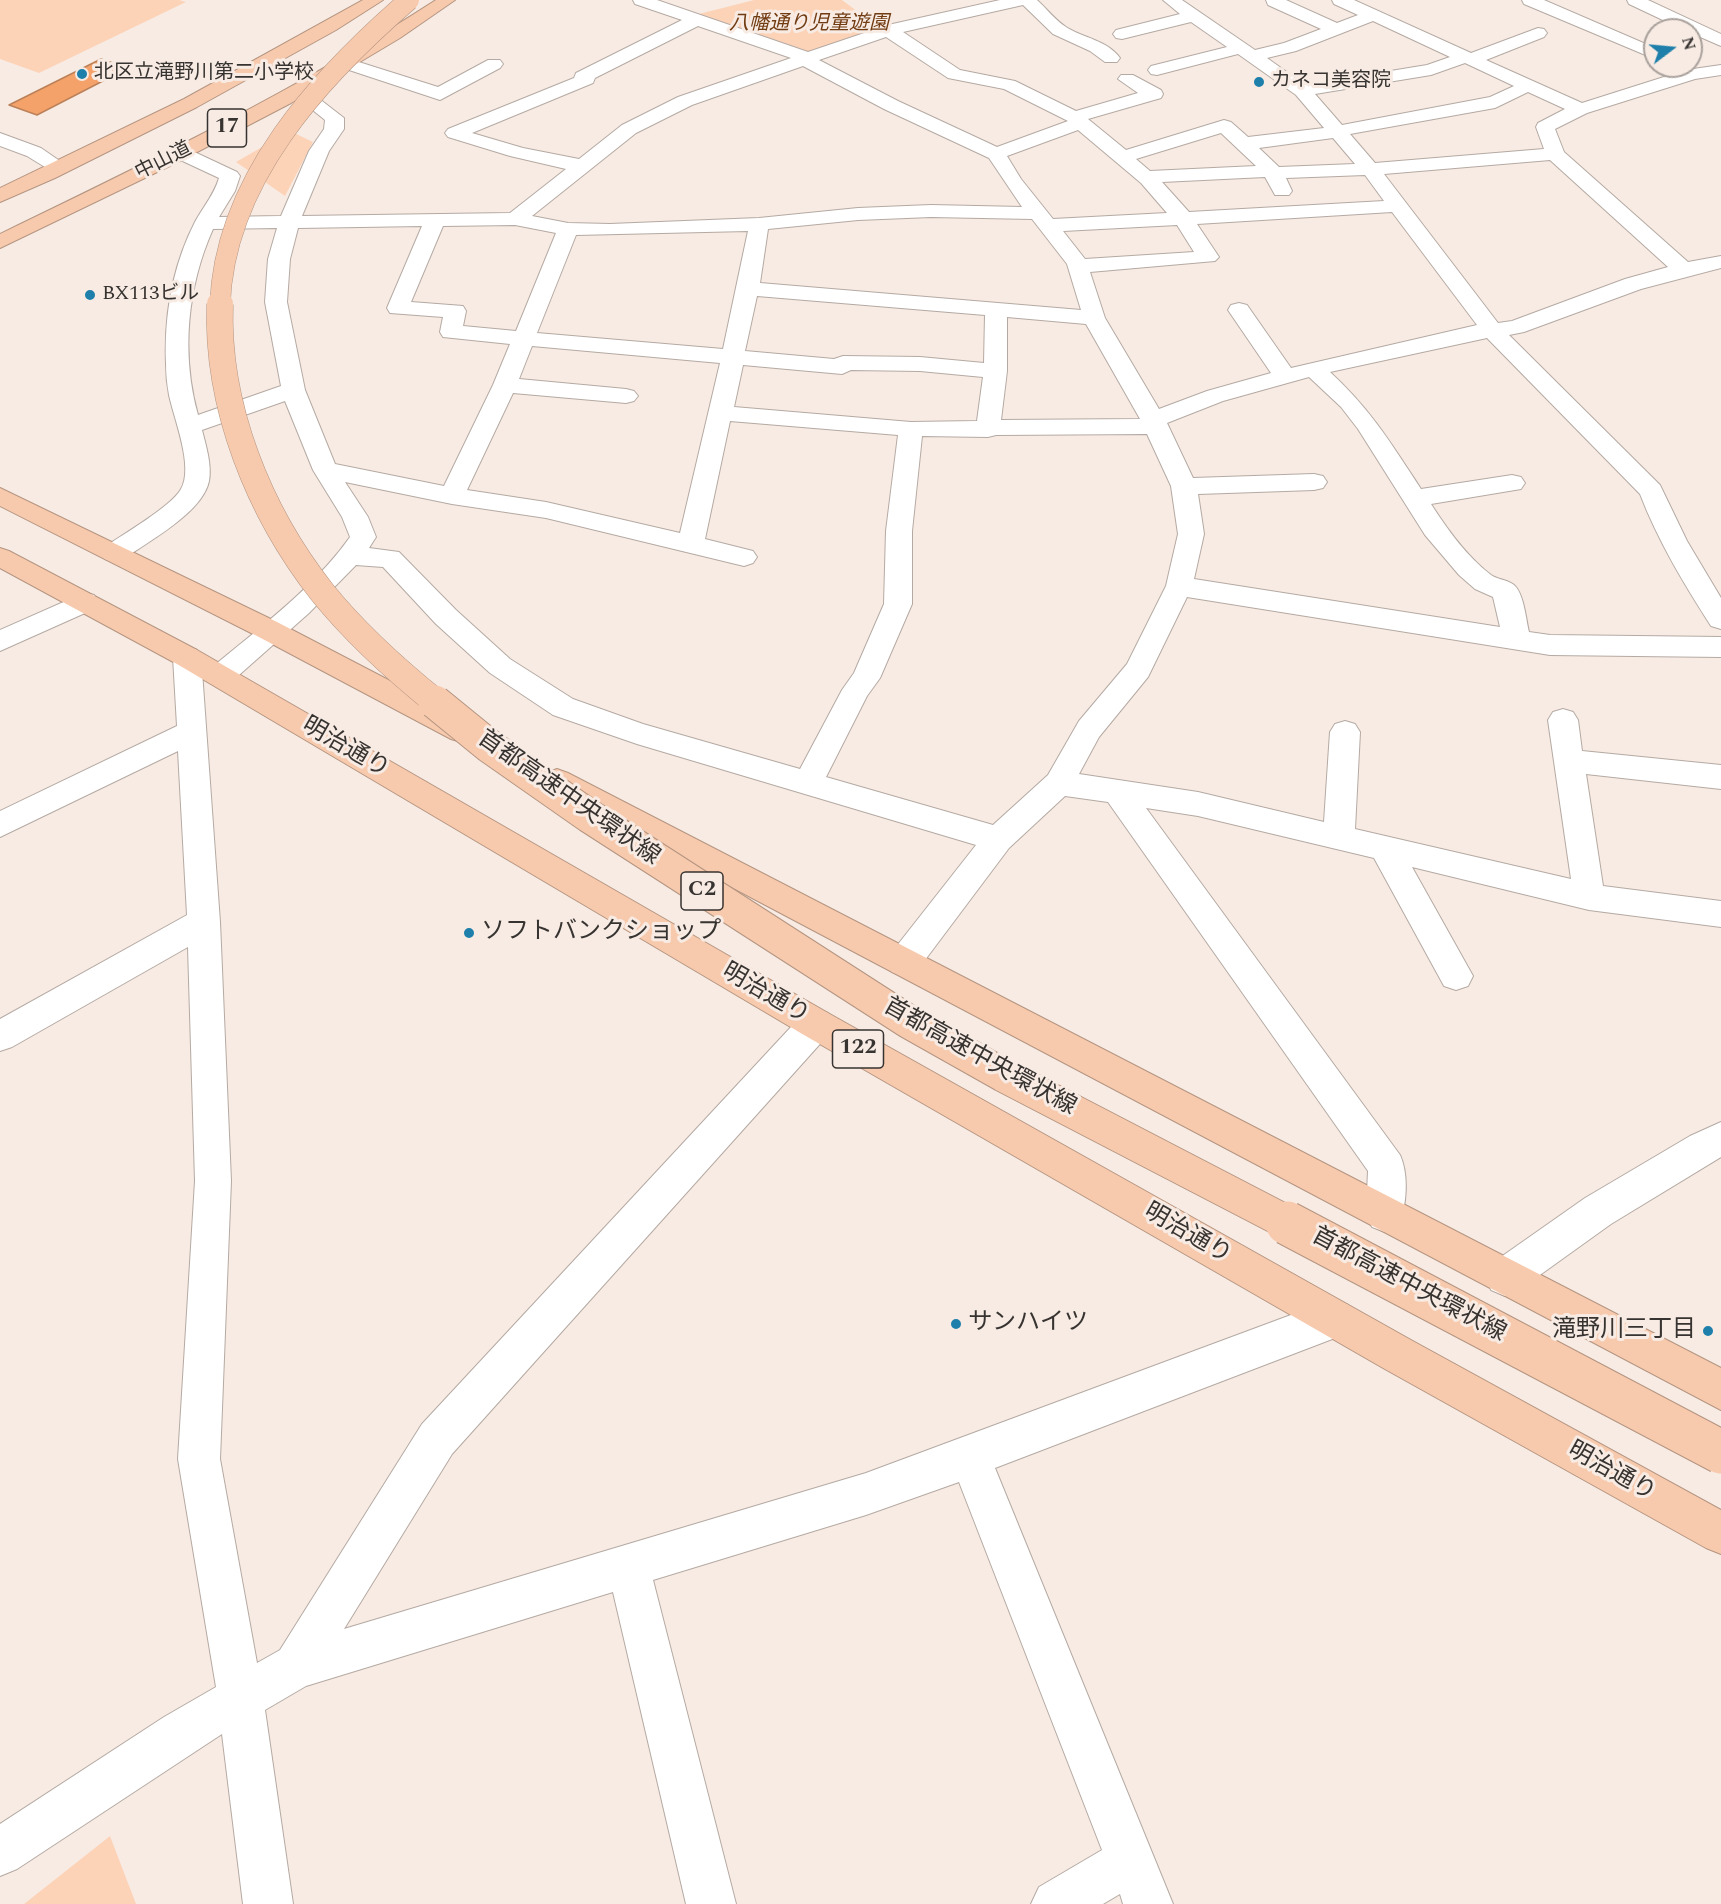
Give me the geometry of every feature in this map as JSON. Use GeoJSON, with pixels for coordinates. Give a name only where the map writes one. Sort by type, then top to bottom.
{"type":"FeatureCollection","features":[{"type":"Feature","properties":{"kind":"highway","name":"中山道"},"geometry":{"type":"LineString","coordinates":[[0,196],[261,66],[375,0]]}},
{"type":"Feature","properties":{"kind":"highway","name":"首都高速中央環状線"},"geometry":{"type":"LineString","coordinates":[[409,0],[368,36],[338,67],[290,125],[246,200],[232,238],[224,270],[220,301],[220,338],[225,377],[235,420],[261,493],[303,564],[322,591],[357,632],[434,703],[525,774],[722,904],[932,1036],[1721,1452]]}},
{"type":"Feature","properties":{"kind":"highway","name":"首都高速中央環状線"},"geometry":{"type":"LineString","coordinates":[[417,0],[346,67],[299,125],[270,170],[255,200],[241,237],[234,268],[232,335],[236,374],[246,417],[259,458],[278,500],[302,543],[332,586],[370,627],[446,697],[539,769],[741,904],[940,1026],[1721,1438]]}},
{"type":"Feature","properties":{"kind":"highway","name":"中山道"},"geometry":{"type":"LineString","coordinates":[[0,242],[181,153],[298,91],[447,0]]}},
{"type":"Feature","properties":{"kind":"highway"},"geometry":{"type":"LineString","coordinates":[[0,496],[273,632],[1721,1390]]}},
{"type":"Feature","properties":{"kind":"highway","name":"明治通り"},"geometry":{"type":"LineString","coordinates":[[0,557],[187,657],[816,1024],[1334,1319],[1721,1533]]}},
{"type":"Feature","properties":{"kind":"street"},"geometry":{"type":"LineString","coordinates":[[515,219],[580,165],[629,129],[685,101],[888,30],[1025,0],[1059,30],[1096,47],[1111,58]]}},
{"type":"Feature","properties":{"kind":"street"},"geometry":{"type":"LineString","coordinates":[[1171,0],[1302,91],[1338,131],[1370,169],[1493,331],[1652,491],[1660,516],[1683,562],[1721,619]]}},
{"type":"Feature","properties":{"kind":"street"},"geometry":{"type":"LineString","coordinates":[[1530,0],[1643,49]]}},
{"type":"Feature","properties":{"kind":"street"},"geometry":{"type":"LineString","coordinates":[[1635,0],[1721,41]]}},
{"type":"Feature","properties":{"kind":"street"},"geometry":{"type":"LineString","coordinates":[[652,1],[696,20],[806,59],[891,105],[996,154],[1013,182],[1078,267],[1094,318],[1154,423],[1184,486],[1191,534],[1179,586],[1138,670],[1089,729],[1059,783],[998,838],[904,962]]}},
{"type":"Feature","properties":{"kind":"street"},"geometry":{"type":"LineString","coordinates":[[1274,1],[1336,29]]}},
{"type":"Feature","properties":{"kind":"street"},"geometry":{"type":"LineString","coordinates":[[1348,1],[1373,15],[1580,109]]}},
{"type":"Feature","properties":{"kind":"street"},"geometry":{"type":"LineString","coordinates":[[922,6],[938,18]]}},
{"type":"Feature","properties":{"kind":"street"},"geometry":{"type":"LineString","coordinates":[[1157,70],[1248,52],[1290,47],[1373,15]]}},
{"type":"Feature","properties":{"kind":"street"},"geometry":{"type":"LineString","coordinates":[[1122,34],[1194,16]]}},
{"type":"Feature","properties":{"kind":"street"},"geometry":{"type":"LineString","coordinates":[[580,165],[540,160],[455,133],[586,79],[582,76],[696,20]]}},
{"type":"Feature","properties":{"kind":"street"},"geometry":{"type":"LineString","coordinates":[[1302,91],[1431,70],[1578,21]]}},
{"type":"Feature","properties":{"kind":"street"},"geometry":{"type":"LineString","coordinates":[[888,30],[954,74],[1009,85],[1077,120],[1146,177],[1183,218],[1208,257],[1078,267]]}},
{"type":"Feature","properties":{"kind":"street"},"geometry":{"type":"LineString","coordinates":[[346,63],[440,94],[494,64]]}},
{"type":"Feature","properties":{"kind":"street"},"geometry":{"type":"LineString","coordinates":[[1703,70],[1721,70]]}},
{"type":"Feature","properties":{"kind":"street"},"geometry":{"type":"LineString","coordinates":[[1669,78],[1647,90],[1580,109],[1545,127],[1555,154],[1684,270]]}},
{"type":"Feature","properties":{"kind":"street"},"geometry":{"type":"LineString","coordinates":[[996,154],[1077,120],[1154,94],[1127,79]]}},
{"type":"Feature","properties":{"kind":"street"},"geometry":{"type":"LineString","coordinates":[[1242,144],[1338,131],[1495,102],[1527,86]]}},
{"type":"Feature","properties":{"kind":"street"},"geometry":{"type":"LineString","coordinates":[[220,676],[273,632],[352,556],[363,537],[356,517],[325,470],[293,390],[276,302],[279,260],[289,221],[319,151],[334,129],[335,118],[298,91]]}},
{"type":"Feature","properties":{"kind":"street"},"geometry":{"type":"LineString","coordinates":[[1124,157],[1224,126],[1272,172],[1294,212]]}},
{"type":"Feature","properties":{"kind":"street"},"geometry":{"type":"LineString","coordinates":[[0,139],[34,152],[60,168]]}},
{"type":"Feature","properties":{"kind":"street"},"geometry":{"type":"LineString","coordinates":[[114,553],[171,512],[193,490],[197,469],[179,385],[180,299],[187,265],[205,223],[225,193],[230,176],[181,153]]}},
{"type":"Feature","properties":{"kind":"street"},"geometry":{"type":"LineString","coordinates":[[1146,177],[1370,169],[1555,154]]}},
{"type":"Feature","properties":{"kind":"street"},"geometry":{"type":"LineString","coordinates":[[205,223],[515,219],[568,229],[610,230],[759,224],[858,214],[931,211],[1043,219],[1183,218],[1398,206]]}},
{"type":"Feature","properties":{"kind":"street"},"geometry":{"type":"LineString","coordinates":[[435,221],[398,308],[455,310],[451,332],[842,367],[843,363],[920,364],[995,371]]}},
{"type":"Feature","properties":{"kind":"street"},"geometry":{"type":"LineString","coordinates":[[691,544],[748,289],[759,224]]}},
{"type":"Feature","properties":{"kind":"street"},"geometry":{"type":"LineString","coordinates":[[452,496],[505,385],[568,229]]}},
{"type":"Feature","properties":{"kind":"street"},"geometry":{"type":"LineString","coordinates":[[721,412],[911,429],[988,430],[1154,423],[1215,396],[1313,369],[1516,327],[1633,284],[1721,262]]}},
{"type":"Feature","properties":{"kind":"street"},"geometry":{"type":"LineString","coordinates":[[748,289],[1094,318]]}},
{"type":"Feature","properties":{"kind":"street"},"geometry":{"type":"LineString","coordinates":[[988,430],[995,371],[996,310]]}},
{"type":"Feature","properties":{"kind":"street"},"geometry":{"type":"LineString","coordinates":[[1239,310],[1286,376]]}},
{"type":"Feature","properties":{"kind":"street"},"geometry":{"type":"LineString","coordinates":[[1313,369],[1349,402],[1368,425],[1434,529],[1468,569],[1484,583],[1505,591],[1517,640]]}},
{"type":"Feature","properties":{"kind":"street"},"geometry":{"type":"LineString","coordinates":[[505,385],[626,396]]}},
{"type":"Feature","properties":{"kind":"street"},"geometry":{"type":"LineString","coordinates":[[189,426],[293,390]]}},
{"type":"Feature","properties":{"kind":"street"},"geometry":{"type":"LineString","coordinates":[[808,782],[856,690],[866,678],[898,604],[899,531],[911,429]]}},
{"type":"Feature","properties":{"kind":"street"},"geometry":{"type":"LineString","coordinates":[[325,470],[452,496],[546,510],[744,557]]}},
{"type":"Feature","properties":{"kind":"street"},"geometry":{"type":"LineString","coordinates":[[1184,486],[1314,482]]}},
{"type":"Feature","properties":{"kind":"street"},"geometry":{"type":"LineString","coordinates":[[1415,498],[1512,483]]}},
{"type":"Feature","properties":{"kind":"street"},"geometry":{"type":"LineString","coordinates":[[352,556],[390,558],[446,617],[500,666],[563,707],[637,733],[998,838]]}},
{"type":"Feature","properties":{"kind":"street"},"geometry":{"type":"LineString","coordinates":[[1179,586],[1550,645],[1721,647]]}},
{"type":"Feature","properties":{"kind":"street"},"geometry":{"type":"LineString","coordinates":[[0,641],[84,602]]}},
{"type":"Feature","properties":{"kind":"street"},"geometry":{"type":"LineString","coordinates":[[187,657],[204,922],[213,1181],[199,1459],[240,1697],[268,1904]]}},
{"type":"Feature","properties":{"kind":"street"},"geometry":{"type":"LineString","coordinates":[[1563,720],[1589,897]]}},
{"type":"Feature","properties":{"kind":"street"},"geometry":{"type":"LineString","coordinates":[[0,825],[191,732]]}},
{"type":"Feature","properties":{"kind":"street"},"geometry":{"type":"LineString","coordinates":[[1339,837],[1345,732]]}},
{"type":"Feature","properties":{"kind":"street"},"geometry":{"type":"LineString","coordinates":[[1569,761],[1721,777]]}},
{"type":"Feature","properties":{"kind":"street"},"geometry":{"type":"LineString","coordinates":[[1059,783],[1197,804],[1589,897],[1721,914]]}},
{"type":"Feature","properties":{"kind":"street"},"geometry":{"type":"LineString","coordinates":[[1117,791],[1387,1167],[1385,1214]]}},
{"type":"Feature","properties":{"kind":"street"},"geometry":{"type":"LineString","coordinates":[[1384,848],[1456,976]]}},
{"type":"Feature","properties":{"kind":"street"},"geometry":{"type":"LineString","coordinates":[[0,1036],[204,922]]}},
{"type":"Feature","properties":{"kind":"street"},"geometry":{"type":"LineString","coordinates":[[296,1666],[437,1439],[816,1024]]}},
{"type":"Feature","properties":{"kind":"street"},"geometry":{"type":"LineString","coordinates":[[1505,1277],[1598,1210],[1721,1139]]}},
{"type":"Feature","properties":{"kind":"street"},"geometry":{"type":"LineString","coordinates":[[0,1852],[180,1733],[296,1666],[866,1494],[970,1458],[1334,1319]]}},
{"type":"Feature","properties":{"kind":"street"},"geometry":{"type":"LineString","coordinates":[[970,1458],[1148,1904]]}},
{"type":"Feature","properties":{"kind":"street"},"geometry":{"type":"LineString","coordinates":[[628,1566],[711,1904]]}},
{"type":"Feature","properties":{"kind":"street"},"geometry":{"type":"LineString","coordinates":[[1056,1904],[1131,1861]]}},
{"type":"Feature","properties":{"kind":"green space"},"geometry":{"type":"Polygon","coordinates":[[[0,0],[179,0],[186,2],[39,73],[0,59],[0,0]]]}},
{"type":"Feature","properties":{"kind":"green space","name":"八幡通り児童遊園"},"geometry":{"type":"Polygon","coordinates":[[[754,0],[842,0],[881,29],[815,51],[801,51],[699,14],[754,0]]]}},
{"type":"Feature","properties":{"kind":"green space"},"geometry":{"type":"Polygon","coordinates":[[[290,131],[313,142],[285,196],[236,162],[290,131]]]}},
{"type":"Feature","properties":{"kind":"green space"},"geometry":{"type":"Polygon","coordinates":[[[110,1836],[136,1904],[24,1904],[110,1836]]]}},
{"type":"Feature","properties":{"kind":"shaded area"},"geometry":{"type":"Polygon","coordinates":[[[101,59],[128,68],[37,115],[9,105],[101,59]]]}},
{"type":"Feature","properties":{"kind":"place","name":"北区立滝野川第二小学校"},"geometry":{"type":"Point","coordinates":[82,74]}},
{"type":"Feature","properties":{"kind":"place","name":"カネコ美容院"},"geometry":{"type":"Point","coordinates":[1259,82]}},
{"type":"Feature","properties":{"kind":"place","name":"BX113ビル"},"geometry":{"type":"Point","coordinates":[90,295]}},
{"type":"Feature","properties":{"kind":"place","name":"ソフトバンクショップ"},"geometry":{"type":"Point","coordinates":[469,933]}},
{"type":"Feature","properties":{"kind":"place","name":"サンハイツ"},"geometry":{"type":"Point","coordinates":[956,1324]}},
{"type":"Feature","properties":{"kind":"place","name":"滝野川三丁目"},"geometry":{"type":"Point","coordinates":[1708,1331]}}]}
